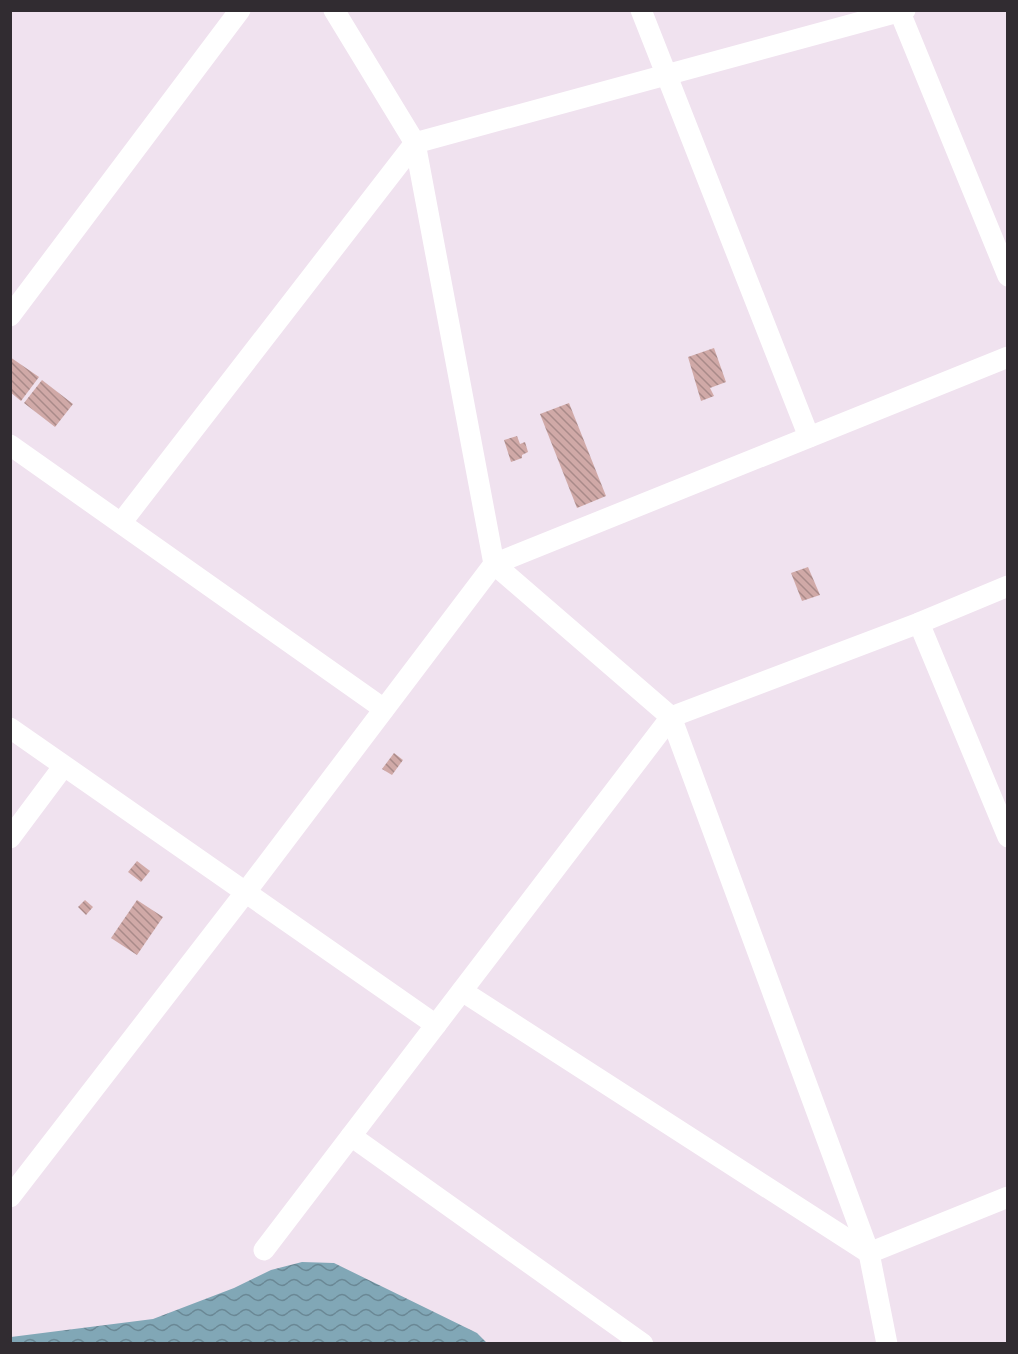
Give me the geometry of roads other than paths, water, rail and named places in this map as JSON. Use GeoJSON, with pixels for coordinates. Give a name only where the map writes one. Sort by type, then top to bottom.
{"type":"FeatureCollection","features":[{"type":"Feature","properties":{"kind":"street"},"geometry":{"type":"LineString","coordinates":[[10,316],[240,10]]}},
{"type":"Feature","properties":{"kind":"street"},"geometry":{"type":"LineString","coordinates":[[334,10],[415,143],[494,564],[671,717],[870,1253],[887,1344]]}},
{"type":"Feature","properties":{"kind":"street"},"geometry":{"type":"LineString","coordinates":[[641,10],[809,437]]}},
{"type":"Feature","properties":{"kind":"street"},"geometry":{"type":"LineString","coordinates":[[121,523],[415,143],[901,11],[1008,276]]}},
{"type":"Feature","properties":{"kind":"street"},"geometry":{"type":"LineString","coordinates":[[10,1197],[245,893],[494,564],[1008,357]]}},
{"type":"Feature","properties":{"kind":"street"},"geometry":{"type":"LineString","coordinates":[[10,446],[384,709]]}},
{"type":"Feature","properties":{"kind":"street"},"geometry":{"type":"LineString","coordinates":[[264,1250],[671,717],[920,624],[1008,586]]}},
{"type":"Feature","properties":{"kind":"street"},"geometry":{"type":"LineString","coordinates":[[920,624],[1008,837]]}},
{"type":"Feature","properties":{"kind":"street"},"geometry":{"type":"LineString","coordinates":[[10,728],[436,1025]]}},
{"type":"Feature","properties":{"kind":"street"},"geometry":{"type":"LineString","coordinates":[[10,838],[63,767]]}},
{"type":"Feature","properties":{"kind":"street"},"geometry":{"type":"LineString","coordinates":[[462,991],[870,1253]]}},
{"type":"Feature","properties":{"kind":"street"},"geometry":{"type":"LineString","coordinates":[[351,1136],[643,1344]]}},
{"type":"Feature","properties":{"kind":"street"},"geometry":{"type":"LineString","coordinates":[[870,1253],[1008,1197]]}},
{"type":"Feature","properties":{"kind":"water"},"geometry":{"type":"Polygon","coordinates":[[[302,1262],[334,1263],[477,1333],[487,1343],[11,1343],[11,1337],[153,1319],[234,1288],[271,1270],[302,1262]]]}}]}
